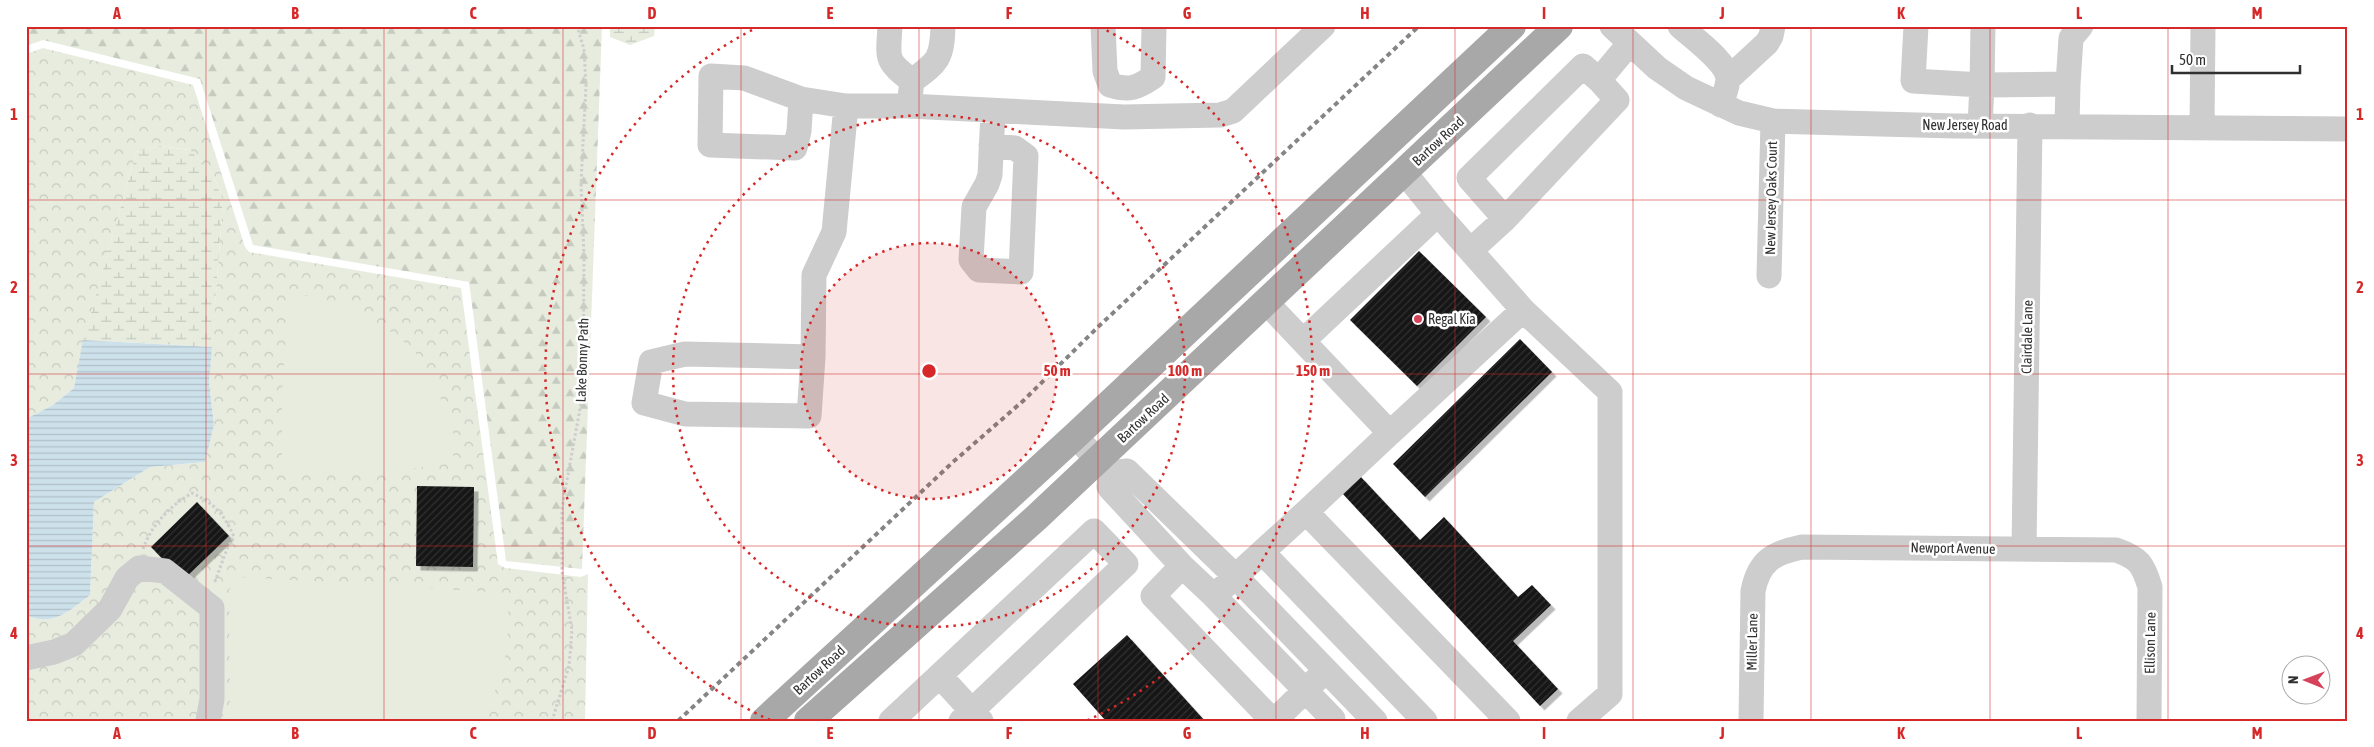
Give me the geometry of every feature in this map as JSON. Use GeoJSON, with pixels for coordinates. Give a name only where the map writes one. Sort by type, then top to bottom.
{"type":"FeatureCollection","features":[{"type":"Feature","properties":{"kind":"main road","name":"Bartow Road"},"geometry":{"type":"LineString","coordinates":[[764,721],[1075,436],[1512,26]]}},
{"type":"Feature","properties":{"kind":"main road","name":"Bartow Road"},"geometry":{"type":"LineString","coordinates":[[808,721],[1104,466],[1266,302],[1559,26]]}},
{"type":"Feature","properties":{"kind":"street"},"geometry":{"type":"LineString","coordinates":[[890,26],[888,52],[892,65],[912,81]]}},
{"type":"Feature","properties":{"kind":"street"},"geometry":{"type":"LineString","coordinates":[[912,81],[928,70],[942,52],[943,26]]}},
{"type":"Feature","properties":{"kind":"street"},"geometry":{"type":"LineString","coordinates":[[1102,26],[1105,71],[1110,85],[1126,90],[1142,84],[1153,77],[1154,26]]}},
{"type":"Feature","properties":{"kind":"street"},"geometry":{"type":"LineString","coordinates":[[801,99],[846,106],[910,106],[1124,118],[1220,115],[1233,110],[1323,26]]}},
{"type":"Feature","properties":{"kind":"street","name":"New Jersey Road"},"geometry":{"type":"LineString","coordinates":[[1612,26],[1629,44],[1657,68],[1686,88],[1721,106],[1755,118],[1773,121],[2348,129]]}},
{"type":"Feature","properties":{"kind":"street"},"geometry":{"type":"LineString","coordinates":[[1680,26],[1725,68],[1728,79],[1721,106]]}},
{"type":"Feature","properties":{"kind":"street"},"geometry":{"type":"LineString","coordinates":[[1728,79],[1767,43],[1772,36],[1773,26]]}},
{"type":"Feature","properties":{"kind":"street"},"geometry":{"type":"LineString","coordinates":[[1916,26],[1914,81],[1982,85],[2068,84]]}},
{"type":"Feature","properties":{"kind":"street"},"geometry":{"type":"LineString","coordinates":[[1980,125],[1982,26]]}},
{"type":"Feature","properties":{"kind":"street"},"geometry":{"type":"LineString","coordinates":[[2067,125],[2071,38],[2081,26]]}},
{"type":"Feature","properties":{"kind":"street"},"geometry":{"type":"LineString","coordinates":[[2202,127],[2204,26]]}},
{"type":"Feature","properties":{"kind":"street"},"geometry":{"type":"LineString","coordinates":[[1599,80],[1629,44]]}},
{"type":"Feature","properties":{"kind":"street"},"geometry":{"type":"LineString","coordinates":[[1471,250],[1506,219],[1617,100],[1599,80],[1582,66],[1469,178],[1506,219]]}},
{"type":"Feature","properties":{"kind":"street"},"geometry":{"type":"LineString","coordinates":[[910,106],[912,81]]}},
{"type":"Feature","properties":{"kind":"street"},"geometry":{"type":"LineString","coordinates":[[1124,118],[1126,90]]}},
{"type":"Feature","properties":{"kind":"street"},"geometry":{"type":"LineString","coordinates":[[813,356],[685,354],[651,362],[644,404],[685,414],[809,416],[813,356],[814,275],[834,232],[846,106]]}},
{"type":"Feature","properties":{"kind":"street"},"geometry":{"type":"LineString","coordinates":[[991,146],[1015,148],[1026,156],[1021,272],[979,270],[971,260],[974,207],[990,175],[991,146],[993,112]]}},
{"type":"Feature","properties":{"kind":"street","name":"New Jersey Oaks Court"},"geometry":{"type":"LineString","coordinates":[[1769,276],[1773,121]]}},
{"type":"Feature","properties":{"kind":"street","name":"Clairdale Lane"},"geometry":{"type":"LineString","coordinates":[[2024,549],[2030,125]]}},
{"type":"Feature","properties":{"kind":"street"},"geometry":{"type":"LineString","coordinates":[[1404,172],[1438,214],[1523,310],[1610,392],[1609,721]]}},
{"type":"Feature","properties":{"kind":"street"},"geometry":{"type":"LineString","coordinates":[[1303,341],[1438,214]]}},
{"type":"Feature","properties":{"kind":"street"},"geometry":{"type":"LineString","coordinates":[[1266,302],[1390,433]]}},
{"type":"Feature","properties":{"kind":"street"},"geometry":{"type":"LineString","coordinates":[[1214,596],[1523,310]]}},
{"type":"Feature","properties":{"kind":"street"},"geometry":{"type":"LineString","coordinates":[[1075,436],[1104,466],[1109,487],[1182,566],[1307,690],[1333,719]]}},
{"type":"Feature","properties":{"kind":"street"},"geometry":{"type":"LineString","coordinates":[[1104,466],[1127,471],[1235,576],[1327,669],[1375,721]]}},
{"type":"Feature","properties":{"kind":"street"},"geometry":{"type":"LineString","coordinates":[[1306,512],[1508,721]]}},
{"type":"Feature","properties":{"kind":"street"},"geometry":{"type":"LineString","coordinates":[[891,721],[1094,532],[1126,564],[971,717],[940,676]]}},
{"type":"Feature","properties":{"kind":"street","name":"Newport Avenue"},"geometry":{"type":"LineString","coordinates":[[1764,566],[1768,559],[1780,553],[1802,547],[2116,550],[2131,555],[2144,567]]}},
{"type":"Feature","properties":{"kind":"street"},"geometry":{"type":"LineString","coordinates":[[1262,552],[1425,721]]}},
{"type":"Feature","properties":{"kind":"street"},"geometry":{"type":"LineString","coordinates":[[1182,566],[1153,596],[1273,721],[1327,669]]}},
{"type":"Feature","properties":{"kind":"street","name":"Miller Lane"},"geometry":{"type":"LineString","coordinates":[[1751,721],[1753,591],[1756,576],[1764,566]]}},
{"type":"Feature","properties":{"kind":"street","name":"Ellison Lane"},"geometry":{"type":"LineString","coordinates":[[2144,567],[2150,587],[2149,721]]}},
{"type":"Feature","properties":{"kind":"street"},"geometry":{"type":"LineString","coordinates":[[26,658],[54,652],[74,644],[110,609],[127,578],[139,568],[165,571],[212,608],[212,699],[208,721]]}},
{"type":"Feature","properties":{"kind":"street"},"geometry":{"type":"LineString","coordinates":[[1579,721],[1610,694]]}},
{"type":"Feature","properties":{"kind":"path","name":"Lake Bonny Path"},"geometry":{"type":"LineString","coordinates":[[552,721],[569,666],[572,630],[562,572],[562,508],[583,392],[584,256],[581,183],[586,86],[584,49],[577,26]]}},
{"type":"Feature","properties":{"kind":"green space"},"geometry":{"type":"Polygon","coordinates":[[[26,26],[602,26],[582,569],[506,561],[469,282],[253,245],[200,79],[43,40],[26,46],[26,26]]]}},
{"type":"Feature","properties":{"kind":"green space"},"geometry":{"type":"Polygon","coordinates":[[[610,26],[655,26],[654,36],[630,45],[610,37],[610,26]]]}},
{"type":"Feature","properties":{"kind":"green space"},"geometry":{"type":"Polygon","coordinates":[[[43,48],[193,85],[245,247],[249,252],[461,288],[498,564],[505,568],[581,577],[588,574],[585,721],[26,721],[26,615],[44,619],[61,616],[90,595],[94,502],[150,467],[205,462],[214,425],[209,383],[223,201],[213,174],[190,150],[160,146],[136,152],[85,334],[74,388],[53,405],[26,419],[26,54],[43,48]]]}},
{"type":"Feature","properties":{"kind":"green space"},"geometry":{"type":"Polygon","coordinates":[[[160,146],[190,150],[213,174],[223,201],[212,347],[83,340],[136,152],[160,146]]]}},
{"type":"Feature","properties":{"kind":"green space"},"geometry":{"type":"Polygon","coordinates":[[[289,295],[322,299],[356,311],[387,329],[413,350],[430,377],[451,425],[454,440],[453,463],[371,474],[286,473],[282,463],[282,393],[289,295]]]}},
{"type":"Feature","properties":{"kind":"green space"},"geometry":{"type":"Polygon","coordinates":[[[240,577],[509,593],[507,650],[486,721],[230,721],[229,590],[240,577]]]}},
{"type":"Feature","properties":{"kind":"water"},"geometry":{"type":"Polygon","coordinates":[[[83,340],[212,347],[209,383],[214,425],[205,462],[150,467],[94,502],[90,595],[61,616],[44,619],[35,618],[26,615],[26,419],[53,405],[74,388],[83,340]]]}},
{"type":"Feature","properties":{"kind":"building","name":"Regal Kia"},"geometry":{"type":"Polygon","coordinates":[[[1419,251],[1486,317],[1417,386],[1350,320],[1419,251]]]}},
{"type":"Feature","properties":{"kind":"building"},"geometry":{"type":"Polygon","coordinates":[[[1520,339],[1552,372],[1425,497],[1393,464],[1520,339]]]}},
{"type":"Feature","properties":{"kind":"building"},"geometry":{"type":"Polygon","coordinates":[[[1360,476],[1420,540],[1444,517],[1518,597],[1532,585],[1551,605],[1513,641],[1558,689],[1540,706],[1342,493],[1360,476]]]}},
{"type":"Feature","properties":{"kind":"building"},"geometry":{"type":"Polygon","coordinates":[[[417,486],[474,487],[473,567],[416,566],[417,486]]]}},
{"type":"Feature","properties":{"kind":"building"},"geometry":{"type":"Polygon","coordinates":[[[197,502],[229,536],[183,580],[151,547],[197,502]]]}},
{"type":"Feature","properties":{"kind":"building"},"geometry":{"type":"Polygon","coordinates":[[[1127,635],[1205,721],[1106,721],[1073,684],[1127,635]]]}},
{"type":"Feature","properties":{"kind":"railway"},"geometry":{"type":"LineString","coordinates":[[678,721],[953,462],[1023,401],[1098,327],[1419,26]]}},
{"type":"Feature","properties":{"kind":"place","name":"Regal Kia"},"geometry":{"type":"Point","coordinates":[1418,319]}}]}
